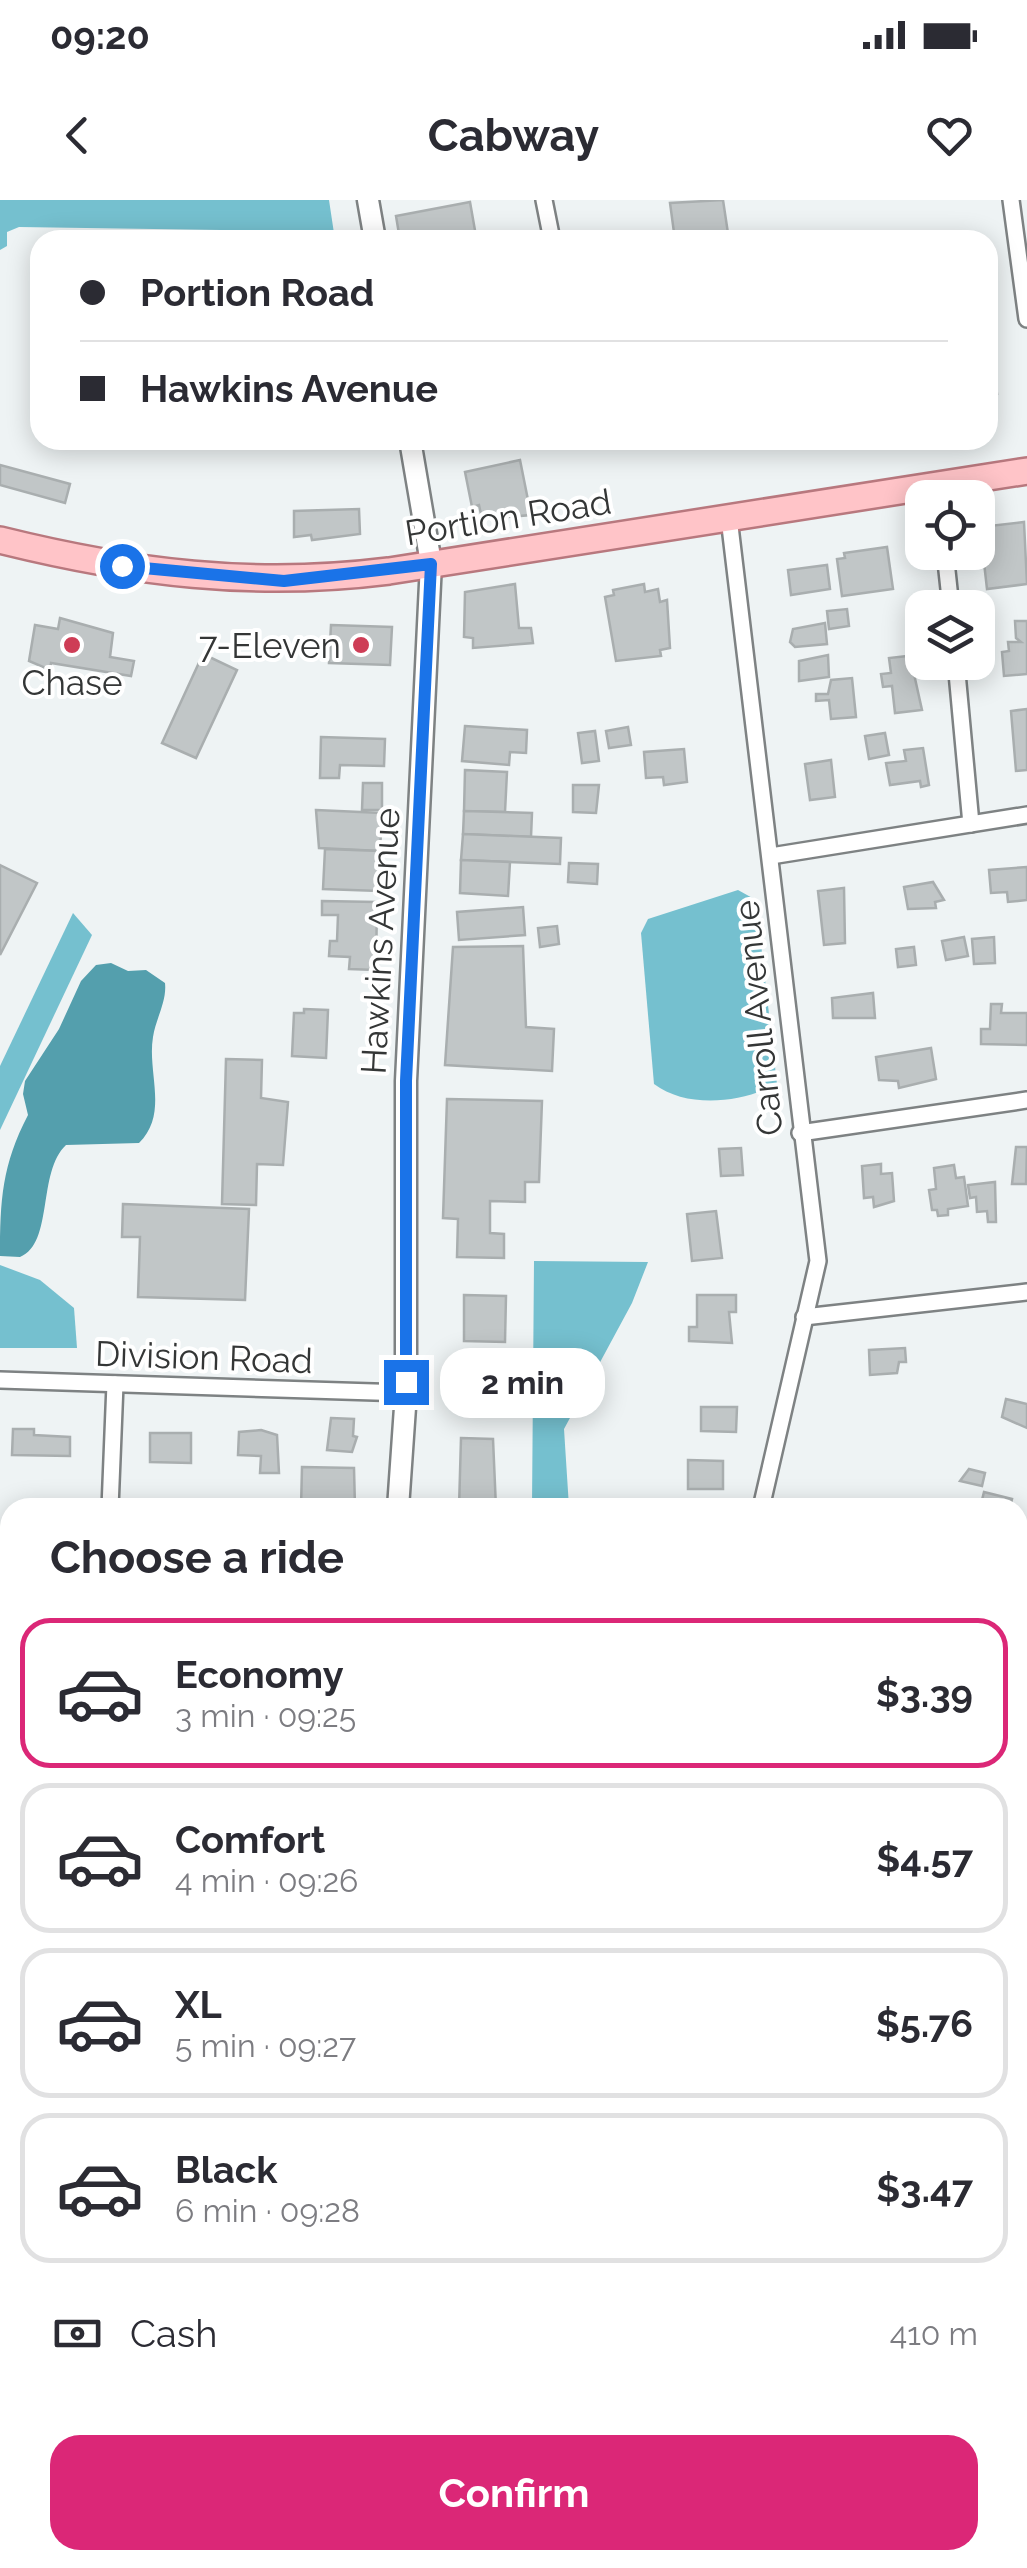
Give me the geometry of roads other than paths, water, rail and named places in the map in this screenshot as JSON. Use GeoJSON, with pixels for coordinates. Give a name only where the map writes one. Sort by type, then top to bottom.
{"type":"FeatureCollection","features":[{"type":"Feature","properties":{"kind":"main road","name":"Portion Road"},"geometry":{"type":"LineString","coordinates":[[986,480],[1027,471]]}},
{"type":"Feature","properties":{"kind":"main road","name":"Portion Road"},"geometry":{"type":"LineString","coordinates":[[0,540],[128,568],[229,579],[298,581],[905,495]]}},
{"type":"Feature","properties":{"kind":"street"},"geometry":{"type":"LineString","coordinates":[[368,200],[373,230]]}},
{"type":"Feature","properties":{"kind":"street"},"geometry":{"type":"LineString","coordinates":[[544,200],[550,230]]}},
{"type":"Feature","properties":{"kind":"street"},"geometry":{"type":"LineString","coordinates":[[1012,200],[1027,319]]}},
{"type":"Feature","properties":{"kind":"street","name":"Hawkins Avenue"},"geometry":{"type":"LineString","coordinates":[[399,1498],[406,1393],[406,1081],[431,564],[412,450]]}},
{"type":"Feature","properties":{"kind":"street","name":"Carroll Avenue"},"geometry":{"type":"LineString","coordinates":[[729,518],[818,1261],[762,1498]]}},
{"type":"Feature","properties":{"kind":"street"},"geometry":{"type":"LineString","coordinates":[[958,680],[970,824]]}},
{"type":"Feature","properties":{"kind":"street"},"geometry":{"type":"LineString","coordinates":[[771,856],[1027,815]]}},
{"type":"Feature","properties":{"kind":"street"},"geometry":{"type":"LineString","coordinates":[[800,1133],[1027,1100]]}},
{"type":"Feature","properties":{"kind":"street"},"geometry":{"type":"LineString","coordinates":[[804,1317],[1027,1292]]}},
{"type":"Feature","properties":{"kind":"street","name":"Division Road"},"geometry":{"type":"LineString","coordinates":[[0,1380],[406,1393]]}},
{"type":"Feature","properties":{"kind":"street"},"geometry":{"type":"LineString","coordinates":[[110,1498],[115,1384]]}},
{"type":"Feature","properties":{"kind":"place","name":"Chase"},"geometry":{"type":"Point","coordinates":[72,645]}},
{"type":"Feature","properties":{"kind":"place","name":"7-Eleven"},"geometry":{"type":"Point","coordinates":[361,645]}}]}
